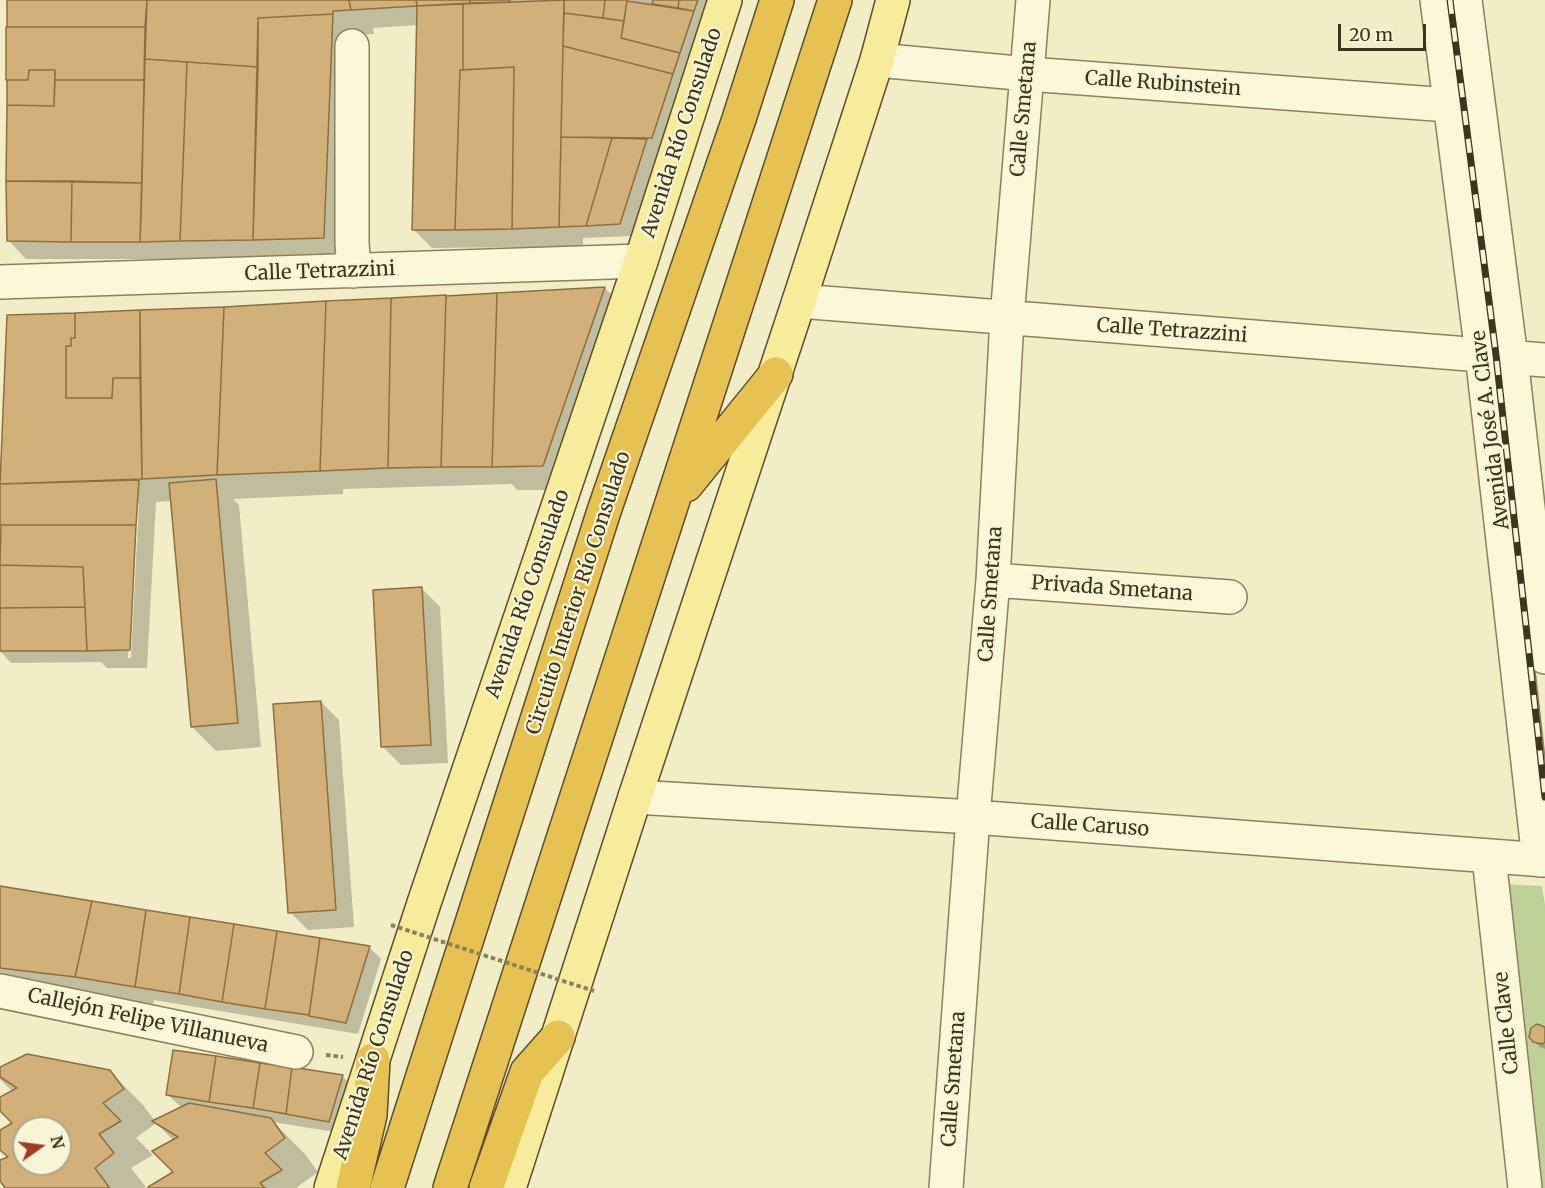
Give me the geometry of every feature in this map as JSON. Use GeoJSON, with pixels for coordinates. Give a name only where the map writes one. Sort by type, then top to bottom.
{"type":"FeatureCollection","features":[{"type":"Feature","properties":{"kind":"highway","name":"Circuito Interior Río Consulado"},"geometry":{"type":"LineString","coordinates":[[387,1188],[604,511],[739,118],[777,0]]}},
{"type":"Feature","properties":{"kind":"highway"},"geometry":{"type":"LineString","coordinates":[[450,1188],[835,0]]}},
{"type":"Feature","properties":{"kind":"highway"},"geometry":{"type":"LineString","coordinates":[[674,500],[776,374]]}},
{"type":"Feature","properties":{"kind":"highway"},"geometry":{"type":"LineString","coordinates":[[486,1188],[527,1072],[558,1037]]}},
{"type":"Feature","properties":{"kind":"highway"},"geometry":{"type":"LineString","coordinates":[[353,1188],[370,1115],[373,1060]]}},
{"type":"Feature","properties":{"kind":"main road","name":"Avenida Río Consulado"},"geometry":{"type":"LineString","coordinates":[[331,1188],[725,0]]}},
{"type":"Feature","properties":{"kind":"main road"},"geometry":{"type":"LineString","coordinates":[[509,1188],[635,797],[776,374],[877,60],[893,0]]}},
{"type":"Feature","properties":{"kind":"street","name":"Calle Smetana"},"geometry":{"type":"LineString","coordinates":[[946,1188],[993,580],[1007,318],[1033,0]]}},
{"type":"Feature","properties":{"kind":"street","name":"Avenida José A. Clave"},"geometry":{"type":"LineString","coordinates":[[1437,0],[1449,105],[1497,356],[1542,614],[1545,657]]}},
{"type":"Feature","properties":{"kind":"street","name":"Avenida José A. Clave"},"geometry":{"type":"LineString","coordinates":[[1465,0],[1542,860]]}},
{"type":"Feature","properties":{"kind":"street"},"geometry":{"type":"LineString","coordinates":[[352,46],[354,271]]}},
{"type":"Feature","properties":{"kind":"street","name":"Calle Rubinstein"},"geometry":{"type":"LineString","coordinates":[[877,60],[1028,74],[1449,105]]}},
{"type":"Feature","properties":{"kind":"street","name":"Calle Tetrazzini"},"geometry":{"type":"LineString","coordinates":[[0,282],[640,261]]}},
{"type":"Feature","properties":{"kind":"street","name":"Calle Tetrazzini"},"geometry":{"type":"LineString","coordinates":[[799,301],[1545,360]]}},
{"type":"Feature","properties":{"kind":"street","name":"Privada Smetana"},"geometry":{"type":"LineString","coordinates":[[993,580],[1230,597]]}},
{"type":"Feature","properties":{"kind":"street","name":"Calle Caruso"},"geometry":{"type":"LineString","coordinates":[[635,797],[973,817],[1542,860]]}},
{"type":"Feature","properties":{"kind":"street","name":"Calle Clave"},"geometry":{"type":"LineString","coordinates":[[1489,857],[1525,1188]]}},
{"type":"Feature","properties":{"kind":"street","name":"Callejón Felipe Villanueva"},"geometry":{"type":"LineString","coordinates":[[0,991],[296,1052]]}},
{"type":"Feature","properties":{"kind":"path"},"geometry":{"type":"LineString","coordinates":[[391,925],[594,991]]}},
{"type":"Feature","properties":{"kind":"path"},"geometry":{"type":"LineString","coordinates":[[296,1052],[373,1060]]}},
{"type":"Feature","properties":{"kind":"green space"},"geometry":{"type":"Polygon","coordinates":[[[1498,884],[1542,886],[1545,905],[1545,1188],[1536,1188],[1498,884]]]}},
{"type":"Feature","properties":{"kind":"building"},"geometry":{"type":"Polygon","coordinates":[[[7,0],[147,0],[145,27],[7,27],[7,0]]]}},
{"type":"Feature","properties":{"kind":"building"},"geometry":{"type":"Polygon","coordinates":[[[147,0],[349,0],[351,10],[333,11],[333,14],[258,18],[258,67],[145,59],[147,0]]]}},
{"type":"Feature","properties":{"kind":"building"},"geometry":{"type":"Polygon","coordinates":[[[349,0],[416,0],[417,6],[351,10],[349,0]]]}},
{"type":"Feature","properties":{"kind":"building"},"geometry":{"type":"Polygon","coordinates":[[[416,0],[470,0],[470,3],[417,6],[416,0]]]}},
{"type":"Feature","properties":{"kind":"building"},"geometry":{"type":"Polygon","coordinates":[[[470,0],[510,0],[510,2],[470,3],[470,0]]]}},
{"type":"Feature","properties":{"kind":"building"},"geometry":{"type":"Polygon","coordinates":[[[564,0],[559,227],[512,229],[514,67],[463,70],[463,4],[564,0]]]}},
{"type":"Feature","properties":{"kind":"building"},"geometry":{"type":"Polygon","coordinates":[[[564,0],[605,0],[603,18],[564,13],[564,0]]]}},
{"type":"Feature","properties":{"kind":"building"},"geometry":{"type":"Polygon","coordinates":[[[605,0],[627,0],[624,21],[603,18],[605,0]]]}},
{"type":"Feature","properties":{"kind":"building"},"geometry":{"type":"Polygon","coordinates":[[[653,0],[679,0],[678,8],[652,4],[653,0]]]}},
{"type":"Feature","properties":{"kind":"building"},"geometry":{"type":"Polygon","coordinates":[[[679,0],[698,0],[694,11],[678,8],[679,0]]]}},
{"type":"Feature","properties":{"kind":"building"},"geometry":{"type":"Polygon","coordinates":[[[627,1],[694,11],[680,53],[621,38],[627,1]]]}},
{"type":"Feature","properties":{"kind":"building"},"geometry":{"type":"Polygon","coordinates":[[[463,4],[463,70],[460,70],[455,230],[412,230],[417,6],[463,4]]]}},
{"type":"Feature","properties":{"kind":"building"},"geometry":{"type":"Polygon","coordinates":[[[564,13],[624,21],[621,38],[680,53],[673,74],[563,46],[564,13]]]}},
{"type":"Feature","properties":{"kind":"building"},"geometry":{"type":"Polygon","coordinates":[[[333,14],[324,238],[253,240],[258,18],[333,14]]]}},
{"type":"Feature","properties":{"kind":"building"},"geometry":{"type":"Polygon","coordinates":[[[6,27],[145,27],[144,80],[55,80],[55,70],[29,70],[28,80],[6,80],[6,27]]]}},
{"type":"Feature","properties":{"kind":"building"},"geometry":{"type":"Polygon","coordinates":[[[563,46],[673,74],[652,138],[561,137],[563,46]]]}},
{"type":"Feature","properties":{"kind":"building"},"geometry":{"type":"Polygon","coordinates":[[[145,59],[187,62],[180,241],[140,242],[145,59]]]}},
{"type":"Feature","properties":{"kind":"building"},"geometry":{"type":"Polygon","coordinates":[[[187,62],[258,67],[253,240],[180,241],[187,62]]]}},
{"type":"Feature","properties":{"kind":"building"},"geometry":{"type":"Polygon","coordinates":[[[514,67],[512,229],[455,230],[460,70],[514,67]]]}},
{"type":"Feature","properties":{"kind":"building"},"geometry":{"type":"Polygon","coordinates":[[[29,70],[55,70],[54,106],[7,105],[7,80],[28,80],[29,70]]]}},
{"type":"Feature","properties":{"kind":"building"},"geometry":{"type":"Polygon","coordinates":[[[55,80],[144,80],[142,183],[6,181],[7,105],[54,106],[55,80]]]}},
{"type":"Feature","properties":{"kind":"building"},"geometry":{"type":"Polygon","coordinates":[[[561,137],[612,138],[586,226],[559,227],[561,137]]]}},
{"type":"Feature","properties":{"kind":"building"},"geometry":{"type":"Polygon","coordinates":[[[612,138],[647,139],[620,224],[586,226],[612,138]]]}},
{"type":"Feature","properties":{"kind":"building"},"geometry":{"type":"Polygon","coordinates":[[[6,181],[72,181],[71,242],[7,241],[6,181]]]}},
{"type":"Feature","properties":{"kind":"building"},"geometry":{"type":"Polygon","coordinates":[[[72,181],[142,183],[140,242],[71,242],[72,181]]]}},
{"type":"Feature","properties":{"kind":"building"},"geometry":{"type":"Polygon","coordinates":[[[605,287],[543,466],[492,467],[497,293],[605,287]]]}},
{"type":"Feature","properties":{"kind":"building"},"geometry":{"type":"Polygon","coordinates":[[[497,293],[492,467],[441,467],[446,296],[497,293]]]}},
{"type":"Feature","properties":{"kind":"building"},"geometry":{"type":"Polygon","coordinates":[[[446,295],[441,467],[388,468],[391,298],[446,295]]]}},
{"type":"Feature","properties":{"kind":"building"},"geometry":{"type":"Polygon","coordinates":[[[391,298],[388,468],[320,471],[326,301],[391,298]]]}},
{"type":"Feature","properties":{"kind":"building"},"geometry":{"type":"Polygon","coordinates":[[[326,301],[320,471],[217,475],[224,307],[326,301]]]}},
{"type":"Feature","properties":{"kind":"building"},"geometry":{"type":"Polygon","coordinates":[[[224,307],[217,475],[142,479],[140,310],[224,307]]]}},
{"type":"Feature","properties":{"kind":"building"},"geometry":{"type":"Polygon","coordinates":[[[140,310],[140,378],[113,378],[112,398],[66,398],[66,346],[71,346],[71,338],[75,338],[75,313],[140,310]]]}},
{"type":"Feature","properties":{"kind":"building"},"geometry":{"type":"Polygon","coordinates":[[[75,313],[75,338],[71,338],[71,346],[66,346],[66,398],[112,398],[113,378],[140,378],[142,479],[0,484],[7,315],[75,313]]]}},
{"type":"Feature","properties":{"kind":"building"},"geometry":{"type":"Polygon","coordinates":[[[216,479],[238,723],[191,727],[169,483],[216,479]]]}},
{"type":"Feature","properties":{"kind":"building"},"geometry":{"type":"Polygon","coordinates":[[[139,480],[136,525],[0,525],[0,484],[139,480]]]}},
{"type":"Feature","properties":{"kind":"building"},"geometry":{"type":"Polygon","coordinates":[[[1,525],[136,525],[130,650],[87,651],[83,567],[0,565],[1,525]]]}},
{"type":"Feature","properties":{"kind":"building"},"geometry":{"type":"Polygon","coordinates":[[[0,565],[83,567],[85,607],[0,608],[0,565]]]}},
{"type":"Feature","properties":{"kind":"building"},"geometry":{"type":"Polygon","coordinates":[[[422,587],[431,745],[381,747],[373,590],[422,587]]]}},
{"type":"Feature","properties":{"kind":"building"},"geometry":{"type":"Polygon","coordinates":[[[85,607],[87,651],[0,651],[0,608],[85,607]]]}},
{"type":"Feature","properties":{"kind":"building"},"geometry":{"type":"Polygon","coordinates":[[[321,701],[336,910],[288,913],[273,704],[321,701]]]}},
{"type":"Feature","properties":{"kind":"building"},"geometry":{"type":"Polygon","coordinates":[[[0,886],[92,901],[75,977],[0,968],[0,886]]]}},
{"type":"Feature","properties":{"kind":"building"},"geometry":{"type":"Polygon","coordinates":[[[92,901],[146,910],[135,987],[75,977],[92,901]]]}},
{"type":"Feature","properties":{"kind":"building"},"geometry":{"type":"Polygon","coordinates":[[[146,910],[190,917],[179,994],[135,987],[146,910]]]}},
{"type":"Feature","properties":{"kind":"building"},"geometry":{"type":"Polygon","coordinates":[[[190,917],[234,924],[222,1002],[179,994],[190,917]]]}},
{"type":"Feature","properties":{"kind":"building"},"geometry":{"type":"Polygon","coordinates":[[[234,924],[277,931],[265,1009],[222,1002],[234,924]]]}},
{"type":"Feature","properties":{"kind":"building"},"geometry":{"type":"Polygon","coordinates":[[[277,931],[320,938],[309,1015],[265,1009],[277,931]]]}},
{"type":"Feature","properties":{"kind":"building"},"geometry":{"type":"Polygon","coordinates":[[[320,938],[370,946],[346,1023],[309,1016],[320,938]]]}},
{"type":"Feature","properties":{"kind":"building"},"geometry":{"type":"Polygon","coordinates":[[[1537,1024],[1545,1027],[1545,1042],[1542,1044],[1533,1042],[1529,1037],[1531,1028],[1537,1024]]]}},
{"type":"Feature","properties":{"kind":"building"},"geometry":{"type":"Polygon","coordinates":[[[173,1050],[216,1056],[209,1102],[166,1095],[173,1050]]]}},
{"type":"Feature","properties":{"kind":"building"},"geometry":{"type":"Polygon","coordinates":[[[27,1054],[110,1070],[124,1089],[103,1103],[121,1121],[99,1134],[114,1153],[95,1168],[109,1187],[5,1188],[0,1181],[0,1160],[8,1157],[0,1150],[0,1130],[12,1123],[0,1111],[0,1097],[17,1088],[0,1077],[0,1067],[27,1054]]]}},
{"type":"Feature","properties":{"kind":"building"},"geometry":{"type":"Polygon","coordinates":[[[216,1056],[260,1063],[253,1108],[209,1102],[216,1056]]]}},
{"type":"Feature","properties":{"kind":"building"},"geometry":{"type":"Polygon","coordinates":[[[260,1063],[292,1067],[286,1114],[253,1108],[260,1063]]]}},
{"type":"Feature","properties":{"kind":"building"},"geometry":{"type":"Polygon","coordinates":[[[292,1067],[343,1075],[329,1122],[286,1114],[292,1067]]]}},
{"type":"Feature","properties":{"kind":"building"},"geometry":{"type":"Polygon","coordinates":[[[189,1103],[271,1118],[285,1138],[265,1153],[282,1170],[260,1183],[265,1188],[148,1187],[173,1172],[152,1151],[178,1137],[152,1121],[189,1103]]]}},
{"type":"Feature","properties":{"kind":"railway"},"geometry":{"type":"LineString","coordinates":[[1450,0],[1496,355],[1545,797]]}}]}
